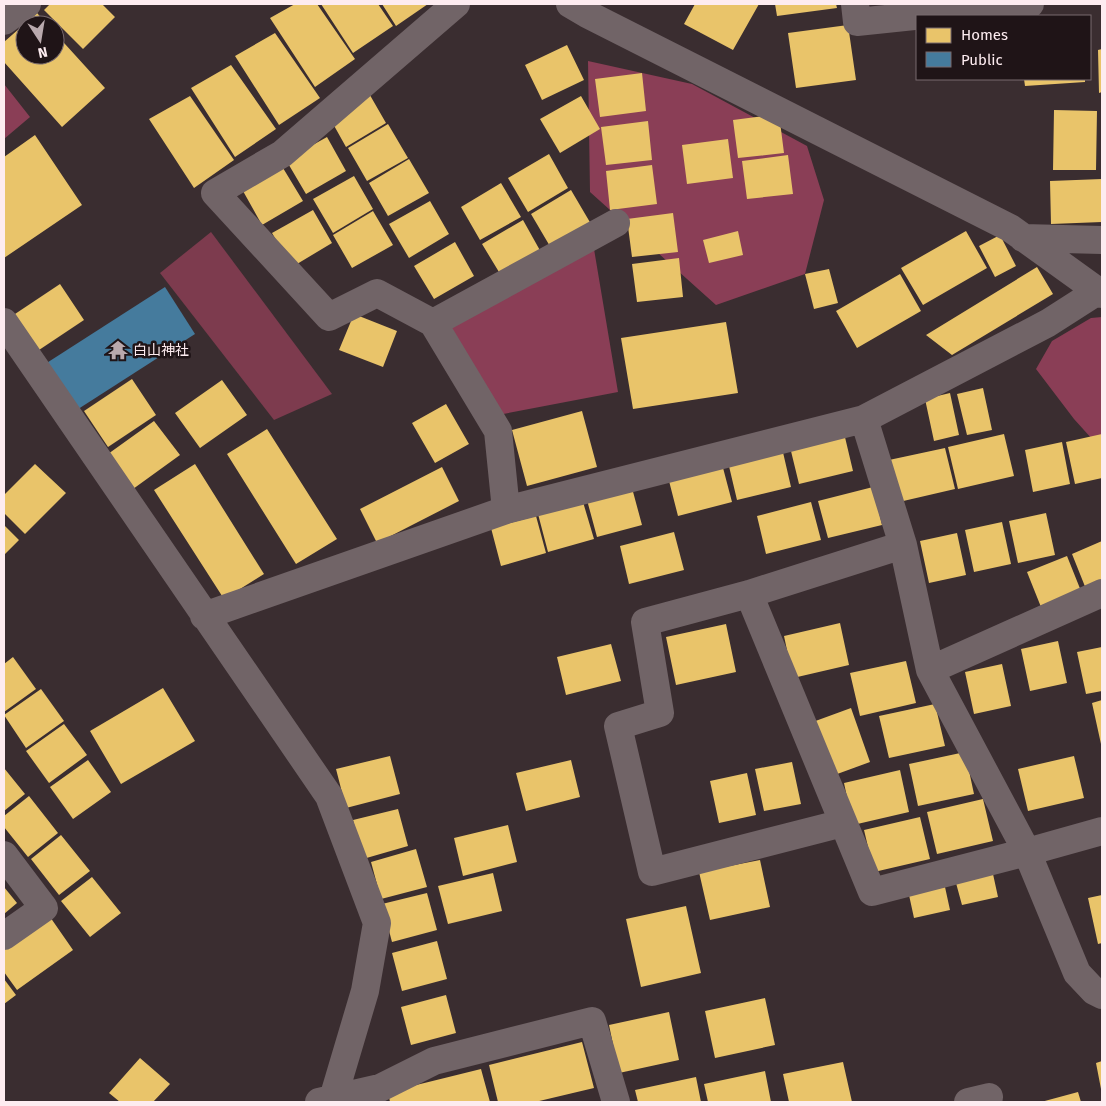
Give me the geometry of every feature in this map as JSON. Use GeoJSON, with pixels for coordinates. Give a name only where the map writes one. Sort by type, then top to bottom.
{"type":"FeatureCollection","features":[{"type":"Feature","properties":{"kind":"street"},"geometry":{"type":"LineString","coordinates":[[4,21],[27,4]]}},
{"type":"Feature","properties":{"kind":"street"},"geometry":{"type":"LineString","coordinates":[[456,4],[282,154],[215,193],[329,317],[377,293],[433,323],[498,431],[506,510]]}},
{"type":"Feature","properties":{"kind":"street"},"geometry":{"type":"LineString","coordinates":[[855,4],[857,22],[916,16]]}},
{"type":"Feature","properties":{"kind":"street"},"geometry":{"type":"LineString","coordinates":[[924,15],[1030,4]]}},
{"type":"Feature","properties":{"kind":"street"},"geometry":{"type":"LineString","coordinates":[[204,616],[506,510],[864,419],[1048,323],[1100,292],[1001,224],[582,7]]}},
{"type":"Feature","properties":{"kind":"street"},"geometry":{"type":"LineString","coordinates":[[433,323],[616,223]]}},
{"type":"Feature","properties":{"kind":"street"},"geometry":{"type":"LineString","coordinates":[[1023,238],[1102,240]]}},
{"type":"Feature","properties":{"kind":"street"},"geometry":{"type":"LineString","coordinates":[[4,322],[329,796],[377,923],[365,991],[343,1066],[327,1102]]}},
{"type":"Feature","properties":{"kind":"street"},"geometry":{"type":"LineString","coordinates":[[864,419],[904,545],[930,670],[1028,852],[1077,973],[1094,990],[1102,995]]}},
{"type":"Feature","properties":{"kind":"street"},"geometry":{"type":"LineString","coordinates":[[844,824],[652,872],[618,726],[660,713],[645,622],[749,594],[904,545]]}},
{"type":"Feature","properties":{"kind":"street"},"geometry":{"type":"LineString","coordinates":[[930,670],[1102,593]]}},
{"type":"Feature","properties":{"kind":"street"},"geometry":{"type":"LineString","coordinates":[[749,594],[872,892],[1028,852],[1102,830]]}},
{"type":"Feature","properties":{"kind":"street"},"geometry":{"type":"LineString","coordinates":[[4,855],[44,908],[4,936]]}},
{"type":"Feature","properties":{"kind":"street"},"geometry":{"type":"LineString","coordinates":[[327,1102],[380,1088],[434,1061],[592,1021],[616,1102]]}},
{"type":"Feature","properties":{"kind":"shaded area"},"geometry":{"type":"Polygon","coordinates":[[[588,61],[692,84],[807,146],[824,200],[805,274],[716,305],[590,192],[588,61]]]}},
{"type":"Feature","properties":{"kind":"shaded area"},"geometry":{"type":"Polygon","coordinates":[[[4,84],[30,117],[4,139],[4,84]]]}},
{"type":"Feature","properties":{"kind":"shaded area"},"geometry":{"type":"Polygon","coordinates":[[[211,232],[332,394],[274,420],[160,273],[211,232]]]}},
{"type":"Feature","properties":{"kind":"shaded area"},"geometry":{"type":"Polygon","coordinates":[[[594,249],[618,392],[498,415],[449,324],[594,249]]]}},
{"type":"Feature","properties":{"kind":"shaded area"},"geometry":{"type":"Polygon","coordinates":[[[1102,317],[1102,450],[1074,419],[1036,369],[1052,341],[1091,318],[1102,317]]]}},
{"type":"Feature","properties":{"kind":"building: Homes"},"geometry":{"type":"Polygon","coordinates":[[[50,4],[102,4],[115,17],[83,49],[65,31],[65,15],[49,15],[44,10],[50,4]]]}},
{"type":"Feature","properties":{"kind":"building: Homes"},"geometry":{"type":"Polygon","coordinates":[[[295,4],[317,4],[355,59],[315,87],[270,18],[295,4]]]}},
{"type":"Feature","properties":{"kind":"building: Homes"},"geometry":{"type":"Polygon","coordinates":[[[321,4],[378,4],[393,26],[353,53],[321,4]]]}},
{"type":"Feature","properties":{"kind":"building: Homes"},"geometry":{"type":"Polygon","coordinates":[[[382,4],[428,4],[396,26],[382,4]]]}},
{"type":"Feature","properties":{"kind":"building: Homes"},"geometry":{"type":"Polygon","coordinates":[[[695,4],[759,4],[733,50],[684,24],[695,4]]]}},
{"type":"Feature","properties":{"kind":"building: Homes"},"geometry":{"type":"Polygon","coordinates":[[[775,4],[836,4],[837,8],[777,16],[775,4]]]}},
{"type":"Feature","properties":{"kind":"building: Homes"},"geometry":{"type":"Polygon","coordinates":[[[848,25],[856,80],[796,88],[788,33],[848,25]]]}},
{"type":"Feature","properties":{"kind":"building: Homes"},"geometry":{"type":"Polygon","coordinates":[[[15,32],[15,65],[65,65],[65,44],[105,88],[62,127],[4,62],[4,42],[15,32]]]}},
{"type":"Feature","properties":{"kind":"building: Homes"},"geometry":{"type":"Polygon","coordinates":[[[275,33],[320,98],[279,125],[235,56],[275,33]]]}},
{"type":"Feature","properties":{"kind":"building: Homes"},"geometry":{"type":"Polygon","coordinates":[[[567,45],[584,80],[542,100],[525,65],[567,45]]]}},
{"type":"Feature","properties":{"kind":"building: Homes"},"geometry":{"type":"Polygon","coordinates":[[[1102,49],[1102,92],[1099,93],[1098,50],[1102,49]]]}},
{"type":"Feature","properties":{"kind":"building: Homes"},"geometry":{"type":"Polygon","coordinates":[[[231,65],[276,129],[235,157],[191,88],[231,65]]]}},
{"type":"Feature","properties":{"kind":"building: Homes"},"geometry":{"type":"Polygon","coordinates":[[[642,73],[646,111],[600,117],[595,79],[642,73]]]}},
{"type":"Feature","properties":{"kind":"building: Homes"},"geometry":{"type":"Polygon","coordinates":[[[1024,80],[1085,80],[1085,82],[1025,86],[1024,80]]]}},
{"type":"Feature","properties":{"kind":"building: Homes"},"geometry":{"type":"Polygon","coordinates":[[[367,90],[386,123],[346,147],[332,122],[367,90]]]}},
{"type":"Feature","properties":{"kind":"building: Homes"},"geometry":{"type":"Polygon","coordinates":[[[190,96],[234,160],[194,188],[149,119],[190,96]]]}},
{"type":"Feature","properties":{"kind":"building: Homes"},"geometry":{"type":"Polygon","coordinates":[[[581,96],[600,129],[560,153],[540,119],[581,96]]]}},
{"type":"Feature","properties":{"kind":"building: Homes"},"geometry":{"type":"Polygon","coordinates":[[[1054,110],[1097,111],[1096,170],[1053,170],[1054,110]]]}},
{"type":"Feature","properties":{"kind":"building: Homes"},"geometry":{"type":"Polygon","coordinates":[[[779,114],[784,153],[738,158],[733,120],[779,114]]]}},
{"type":"Feature","properties":{"kind":"building: Homes"},"geometry":{"type":"Polygon","coordinates":[[[648,121],[652,160],[606,165],[601,127],[648,121]]]}},
{"type":"Feature","properties":{"kind":"building: Homes"},"geometry":{"type":"Polygon","coordinates":[[[388,124],[408,158],[367,181],[348,148],[388,124]]]}},
{"type":"Feature","properties":{"kind":"building: Homes"},"geometry":{"type":"Polygon","coordinates":[[[35,135],[82,205],[4,258],[4,157],[35,135]]]}},
{"type":"Feature","properties":{"kind":"building: Homes"},"geometry":{"type":"Polygon","coordinates":[[[327,137],[346,171],[306,194],[286,160],[327,137]]]}},
{"type":"Feature","properties":{"kind":"building: Homes"},"geometry":{"type":"Polygon","coordinates":[[[728,139],[733,178],[687,184],[682,145],[728,139]]]}},
{"type":"Feature","properties":{"kind":"building: Homes"},"geometry":{"type":"Polygon","coordinates":[[[549,154],[568,188],[528,212],[508,178],[549,154]]]}},
{"type":"Feature","properties":{"kind":"building: Homes"},"geometry":{"type":"Polygon","coordinates":[[[788,155],[793,194],[747,199],[742,161],[788,155]]]}},
{"type":"Feature","properties":{"kind":"building: Homes"},"geometry":{"type":"Polygon","coordinates":[[[409,159],[429,193],[388,216],[369,183],[409,159]]]}},
{"type":"Feature","properties":{"kind":"building: Homes"},"geometry":{"type":"Polygon","coordinates":[[[652,165],[657,204],[610,210],[606,171],[652,165]]]}},
{"type":"Feature","properties":{"kind":"building: Homes"},"geometry":{"type":"Polygon","coordinates":[[[283,168],[303,201],[262,225],[243,191],[283,168]]]}},
{"type":"Feature","properties":{"kind":"building: Homes"},"geometry":{"type":"Polygon","coordinates":[[[354,176],[373,209],[333,233],[313,199],[354,176]]]}},
{"type":"Feature","properties":{"kind":"building: Homes"},"geometry":{"type":"Polygon","coordinates":[[[1102,179],[1102,222],[1051,224],[1050,181],[1102,179]]]}},
{"type":"Feature","properties":{"kind":"building: Homes"},"geometry":{"type":"Polygon","coordinates":[[[501,183],[521,217],[480,240],[461,207],[501,183]]]}},
{"type":"Feature","properties":{"kind":"building: Homes"},"geometry":{"type":"Polygon","coordinates":[[[571,190],[591,224],[551,248],[531,214],[571,190]]]}},
{"type":"Feature","properties":{"kind":"building: Homes"},"geometry":{"type":"Polygon","coordinates":[[[430,201],[449,234],[409,258],[389,224],[430,201]]]}},
{"type":"Feature","properties":{"kind":"building: Homes"},"geometry":{"type":"Polygon","coordinates":[[[313,210],[332,243],[292,267],[272,233],[313,210]]]}},
{"type":"Feature","properties":{"kind":"building: Homes"},"geometry":{"type":"Polygon","coordinates":[[[373,211],[393,245],[352,268],[333,235],[373,211]]]}},
{"type":"Feature","properties":{"kind":"building: Homes"},"geometry":{"type":"Polygon","coordinates":[[[673,213],[678,252],[632,257],[627,219],[673,213]]]}},
{"type":"Feature","properties":{"kind":"building: Homes"},"geometry":{"type":"Polygon","coordinates":[[[523,220],[542,254],[502,277],[482,244],[523,220]]]}},
{"type":"Feature","properties":{"kind":"building: Homes"},"geometry":{"type":"Polygon","coordinates":[[[738,231],[743,255],[709,263],[703,240],[738,231]]]}},
{"type":"Feature","properties":{"kind":"building: Homes"},"geometry":{"type":"Polygon","coordinates":[[[966,231],[987,268],[923,305],[901,268],[966,231]]]}},
{"type":"Feature","properties":{"kind":"building: Homes"},"geometry":{"type":"Polygon","coordinates":[[[1000,235],[1016,266],[995,277],[979,246],[1000,235]]]}},
{"type":"Feature","properties":{"kind":"building: Homes"},"geometry":{"type":"Polygon","coordinates":[[[455,242],[474,276],[434,299],[414,266],[455,242]]]}},
{"type":"Feature","properties":{"kind":"building: Homes"},"geometry":{"type":"Polygon","coordinates":[[[679,258],[683,297],[637,302],[632,264],[679,258]]]}},
{"type":"Feature","properties":{"kind":"building: Homes"},"geometry":{"type":"Polygon","coordinates":[[[1037,267],[1053,294],[952,355],[926,335],[1037,267]]]}},
{"type":"Feature","properties":{"kind":"building: Homes"},"geometry":{"type":"Polygon","coordinates":[[[829,269],[838,303],[814,309],[805,274],[829,269]]]}},
{"type":"Feature","properties":{"kind":"building: Homes"},"geometry":{"type":"Polygon","coordinates":[[[900,274],[921,311],[857,348],[836,311],[900,274]]]}},
{"type":"Feature","properties":{"kind":"building: Homes"},"geometry":{"type":"Polygon","coordinates":[[[60,284],[84,320],[36,352],[12,316],[60,284]]]}},
{"type":"Feature","properties":{"kind":"building: Homes"},"geometry":{"type":"Polygon","coordinates":[[[354,314],[397,331],[383,367],[339,350],[354,314]]]}},
{"type":"Feature","properties":{"kind":"building: Homes"},"geometry":{"type":"Polygon","coordinates":[[[726,322],[738,393],[633,409],[621,338],[726,322]]]}},
{"type":"Feature","properties":{"kind":"building: Homes"},"geometry":{"type":"Polygon","coordinates":[[[132,379],[156,415],[108,447],[84,411],[132,379]]]}},
{"type":"Feature","properties":{"kind":"building: Homes"},"geometry":{"type":"Polygon","coordinates":[[[222,380],[247,415],[200,448],[175,413],[222,380]]]}},
{"type":"Feature","properties":{"kind":"building: Homes"},"geometry":{"type":"Polygon","coordinates":[[[983,388],[992,430],[967,435],[957,394],[983,388]]]}},
{"type":"Feature","properties":{"kind":"building: Homes"},"geometry":{"type":"Polygon","coordinates":[[[950,393],[959,435],[934,441],[925,399],[950,393]]]}},
{"type":"Feature","properties":{"kind":"building: Homes"},"geometry":{"type":"Polygon","coordinates":[[[446,404],[469,444],[435,463],[412,423],[446,404]]]}},
{"type":"Feature","properties":{"kind":"building: Homes"},"geometry":{"type":"Polygon","coordinates":[[[582,411],[597,467],[527,486],[512,430],[582,411]]]}},
{"type":"Feature","properties":{"kind":"building: Homes"},"geometry":{"type":"Polygon","coordinates":[[[154,421],[180,455],[133,489],[108,454],[154,421]]]}},
{"type":"Feature","properties":{"kind":"building: Homes"},"geometry":{"type":"Polygon","coordinates":[[[267,429],[337,539],[296,564],[227,454],[267,429]]]}},
{"type":"Feature","properties":{"kind":"building: Homes"},"geometry":{"type":"Polygon","coordinates":[[[844,433],[853,471],[799,484],[790,447],[844,433]]]}},
{"type":"Feature","properties":{"kind":"building: Homes"},"geometry":{"type":"Polygon","coordinates":[[[1004,434],[1014,476],[958,489],[948,447],[1004,434]]]}},
{"type":"Feature","properties":{"kind":"building: Homes"},"geometry":{"type":"Polygon","coordinates":[[[1102,434],[1102,478],[1075,484],[1066,442],[1102,434]]]}},
{"type":"Feature","properties":{"kind":"building: Homes"},"geometry":{"type":"Polygon","coordinates":[[[1062,442],[1070,484],[1033,492],[1025,450],[1062,442]]]}},
{"type":"Feature","properties":{"kind":"building: Homes"},"geometry":{"type":"Polygon","coordinates":[[[782,448],[791,487],[737,500],[728,462],[782,448]]]}},
{"type":"Feature","properties":{"kind":"building: Homes"},"geometry":{"type":"Polygon","coordinates":[[[945,448],[955,489],[899,502],[889,460],[945,448]]]}},
{"type":"Feature","properties":{"kind":"building: Homes"},"geometry":{"type":"Polygon","coordinates":[[[35,464],[66,493],[25,534],[4,513],[4,495],[35,464]]]}},
{"type":"Feature","properties":{"kind":"building: Homes"},"geometry":{"type":"Polygon","coordinates":[[[195,464],[264,574],[224,599],[154,490],[195,464]]]}},
{"type":"Feature","properties":{"kind":"building: Homes"},"geometry":{"type":"Polygon","coordinates":[[[722,464],[732,502],[678,516],[668,477],[722,464]]]}},
{"type":"Feature","properties":{"kind":"building: Homes"},"geometry":{"type":"Polygon","coordinates":[[[442,467],[459,501],[377,543],[360,509],[442,467]]]}},
{"type":"Feature","properties":{"kind":"building: Homes"},"geometry":{"type":"Polygon","coordinates":[[[873,487],[882,525],[828,538],[818,501],[873,487]]]}},
{"type":"Feature","properties":{"kind":"building: Homes"},"geometry":{"type":"Polygon","coordinates":[[[632,488],[642,525],[597,537],[587,500],[632,488]]]}},
{"type":"Feature","properties":{"kind":"building: Homes"},"geometry":{"type":"Polygon","coordinates":[[[583,502],[594,539],[548,552],[538,514],[583,502]]]}},
{"type":"Feature","properties":{"kind":"building: Homes"},"geometry":{"type":"Polygon","coordinates":[[[811,502],[821,540],[766,554],[757,516],[811,502]]]}},
{"type":"Feature","properties":{"kind":"building: Homes"},"geometry":{"type":"Polygon","coordinates":[[[1046,513],[1055,555],[1018,563],[1009,521],[1046,513]]]}},
{"type":"Feature","properties":{"kind":"building: Homes"},"geometry":{"type":"Polygon","coordinates":[[[536,516],[546,553],[501,566],[491,528],[536,516]]]}},
{"type":"Feature","properties":{"kind":"building: Homes"},"geometry":{"type":"Polygon","coordinates":[[[1002,522],[1011,564],[974,572],[965,530],[1002,522]]]}},
{"type":"Feature","properties":{"kind":"building: Homes"},"geometry":{"type":"Polygon","coordinates":[[[4,525],[19,540],[4,555],[4,525]]]}},
{"type":"Feature","properties":{"kind":"building: Homes"},"geometry":{"type":"Polygon","coordinates":[[[674,532],[684,570],[629,584],[620,546],[674,532]]]}},
{"type":"Feature","properties":{"kind":"building: Homes"},"geometry":{"type":"Polygon","coordinates":[[[957,533],[966,575],[929,583],[920,541],[957,533]]]}},
{"type":"Feature","properties":{"kind":"building: Homes"},"geometry":{"type":"Polygon","coordinates":[[[1102,541],[1102,582],[1086,589],[1072,554],[1102,541]]]}},
{"type":"Feature","properties":{"kind":"building: Homes"},"geometry":{"type":"Polygon","coordinates":[[[1067,556],[1081,591],[1041,607],[1027,572],[1067,556]]]}},
{"type":"Feature","properties":{"kind":"building: Homes"},"geometry":{"type":"Polygon","coordinates":[[[840,623],[849,665],[793,678],[784,636],[840,623]]]}},
{"type":"Feature","properties":{"kind":"building: Homes"},"geometry":{"type":"Polygon","coordinates":[[[726,624],[736,672],[676,685],[666,637],[726,624]]]}},
{"type":"Feature","properties":{"kind":"building: Homes"},"geometry":{"type":"Polygon","coordinates":[[[1058,641],[1067,683],[1030,691],[1021,649],[1058,641]]]}},
{"type":"Feature","properties":{"kind":"building: Homes"},"geometry":{"type":"Polygon","coordinates":[[[611,644],[621,681],[566,695],[557,657],[611,644]]]}},
{"type":"Feature","properties":{"kind":"building: Homes"},"geometry":{"type":"Polygon","coordinates":[[[1102,647],[1102,691],[1086,694],[1077,652],[1102,647]]]}},
{"type":"Feature","properties":{"kind":"building: Homes"},"geometry":{"type":"Polygon","coordinates":[[[13,657],[36,689],[4,712],[4,664],[13,657]]]}},
{"type":"Feature","properties":{"kind":"building: Homes"},"geometry":{"type":"Polygon","coordinates":[[[906,661],[916,703],[860,716],[850,673],[906,661]]]}},
{"type":"Feature","properties":{"kind":"building: Homes"},"geometry":{"type":"Polygon","coordinates":[[[1002,664],[1011,706],[974,714],[965,672],[1002,664]]]}},
{"type":"Feature","properties":{"kind":"building: Homes"},"geometry":{"type":"Polygon","coordinates":[[[163,688],[195,741],[121,784],[90,731],[163,688]]]}},
{"type":"Feature","properties":{"kind":"building: Homes"},"geometry":{"type":"Polygon","coordinates":[[[41,689],[64,721],[26,748],[4,715],[41,689]]]}},
{"type":"Feature","properties":{"kind":"building: Homes"},"geometry":{"type":"Polygon","coordinates":[[[1102,700],[1102,744],[1101,744],[1092,703],[1102,700]]]}},
{"type":"Feature","properties":{"kind":"building: Homes"},"geometry":{"type":"Polygon","coordinates":[[[935,704],[945,746],[889,758],[879,716],[935,704]]]}},
{"type":"Feature","properties":{"kind":"building: Homes"},"geometry":{"type":"Polygon","coordinates":[[[851,708],[870,762],[829,777],[810,723],[851,708]]]}},
{"type":"Feature","properties":{"kind":"building: Homes"},"geometry":{"type":"Polygon","coordinates":[[[64,724],[87,755],[49,783],[26,751],[64,724]]]}},
{"type":"Feature","properties":{"kind":"building: Homes"},"geometry":{"type":"Polygon","coordinates":[[[965,752],[974,794],[918,806],[909,764],[965,752]]]}},
{"type":"Feature","properties":{"kind":"building: Homes"},"geometry":{"type":"Polygon","coordinates":[[[390,756],[400,794],[346,808],[336,769],[390,756]]]}},
{"type":"Feature","properties":{"kind":"building: Homes"},"geometry":{"type":"Polygon","coordinates":[[[1074,756],[1084,798],[1028,811],[1018,769],[1074,756]]]}},
{"type":"Feature","properties":{"kind":"building: Homes"},"geometry":{"type":"Polygon","coordinates":[[[88,760],[111,792],[73,819],[50,787],[88,760]]]}},
{"type":"Feature","properties":{"kind":"building: Homes"},"geometry":{"type":"Polygon","coordinates":[[[571,760],[580,797],[526,811],[516,773],[571,760]]]}},
{"type":"Feature","properties":{"kind":"building: Homes"},"geometry":{"type":"Polygon","coordinates":[[[792,762],[801,804],[764,811],[755,769],[792,762]]]}},
{"type":"Feature","properties":{"kind":"building: Homes"},"geometry":{"type":"Polygon","coordinates":[[[4,768],[25,794],[4,811],[4,768]]]}},
{"type":"Feature","properties":{"kind":"building: Homes"},"geometry":{"type":"Polygon","coordinates":[[[900,770],[909,812],[853,825],[844,783],[900,770]]]}},
{"type":"Feature","properties":{"kind":"building: Homes"},"geometry":{"type":"Polygon","coordinates":[[[747,773],[756,815],[719,823],[710,781],[747,773]]]}},
{"type":"Feature","properties":{"kind":"building: Homes"},"geometry":{"type":"Polygon","coordinates":[[[29,796],[58,833],[28,857],[4,827],[4,816],[29,796]]]}},
{"type":"Feature","properties":{"kind":"building: Homes"},"geometry":{"type":"Polygon","coordinates":[[[983,799],[993,841],[937,854],[927,812],[983,799]]]}},
{"type":"Feature","properties":{"kind":"building: Homes"},"geometry":{"type":"Polygon","coordinates":[[[398,809],[408,846],[363,859],[353,820],[398,809]]]}},
{"type":"Feature","properties":{"kind":"building: Homes"},"geometry":{"type":"Polygon","coordinates":[[[920,817],[930,859],[874,872],[864,830],[920,817]]]}},
{"type":"Feature","properties":{"kind":"building: Homes"},"geometry":{"type":"Polygon","coordinates":[[[508,825],[517,862],[463,876],[454,838],[508,825]]]}},
{"type":"Feature","properties":{"kind":"building: Homes"},"geometry":{"type":"Polygon","coordinates":[[[61,835],[90,871],[59,895],[31,859],[61,835]]]}},
{"type":"Feature","properties":{"kind":"building: Homes"},"geometry":{"type":"Polygon","coordinates":[[[416,849],[427,887],[381,899],[371,862],[416,849]]]}},
{"type":"Feature","properties":{"kind":"building: Homes"},"geometry":{"type":"Polygon","coordinates":[[[760,860],[770,907],[710,920],[699,872],[760,860]]]}},
{"type":"Feature","properties":{"kind":"building: Homes"},"geometry":{"type":"Polygon","coordinates":[[[493,873],[502,911],[448,924],[438,886],[493,873]]]}},
{"type":"Feature","properties":{"kind":"building: Homes"},"geometry":{"type":"Polygon","coordinates":[[[993,874],[998,897],[962,905],[956,883],[993,874]]]}},
{"type":"Feature","properties":{"kind":"building: Homes"},"geometry":{"type":"Polygon","coordinates":[[[92,877],[121,913],[90,937],[61,901],[92,877]]]}},
{"type":"Feature","properties":{"kind":"building: Homes"},"geometry":{"type":"Polygon","coordinates":[[[4,887],[17,903],[4,914],[4,887]]]}},
{"type":"Feature","properties":{"kind":"building: Homes"},"geometry":{"type":"Polygon","coordinates":[[[945,887],[950,910],[914,918],[909,895],[945,887]]]}},
{"type":"Feature","properties":{"kind":"building: Homes"},"geometry":{"type":"Polygon","coordinates":[[[427,893],[437,930],[392,942],[382,904],[427,893]]]}},
{"type":"Feature","properties":{"kind":"building: Homes"},"geometry":{"type":"Polygon","coordinates":[[[1102,895],[1102,943],[1098,944],[1088,898],[1102,895]]]}},
{"type":"Feature","properties":{"kind":"building: Homes"},"geometry":{"type":"Polygon","coordinates":[[[686,906],[701,973],[641,987],[626,919],[686,906]]]}},
{"type":"Feature","properties":{"kind":"building: Homes"},"geometry":{"type":"Polygon","coordinates":[[[48,914],[73,950],[17,990],[4,972],[4,946],[48,914]]]}},
{"type":"Feature","properties":{"kind":"building: Homes"},"geometry":{"type":"Polygon","coordinates":[[[437,941],[447,979],[402,991],[392,953],[437,941]]]}},
{"type":"Feature","properties":{"kind":"building: Homes"},"geometry":{"type":"Polygon","coordinates":[[[4,979],[16,995],[4,1004],[4,979]]]}},
{"type":"Feature","properties":{"kind":"building: Homes"},"geometry":{"type":"Polygon","coordinates":[[[446,995],[456,1033],[411,1045],[401,1007],[446,995]]]}},
{"type":"Feature","properties":{"kind":"building: Homes"},"geometry":{"type":"Polygon","coordinates":[[[765,998],[775,1045],[715,1058],[705,1011],[765,998]]]}},
{"type":"Feature","properties":{"kind":"building: Homes"},"geometry":{"type":"Polygon","coordinates":[[[669,1012],[679,1060],[619,1073],[609,1025],[669,1012]]]}},
{"type":"Feature","properties":{"kind":"building: Homes"},"geometry":{"type":"Polygon","coordinates":[[[582,1042],[594,1088],[535,1102],[498,1102],[489,1065],[582,1042]]]}},
{"type":"Feature","properties":{"kind":"building: Homes"},"geometry":{"type":"Polygon","coordinates":[[[140,1058],[170,1084],[153,1102],[120,1102],[109,1093],[140,1058]]]}},
{"type":"Feature","properties":{"kind":"building: Homes"},"geometry":{"type":"Polygon","coordinates":[[[1102,1061],[1102,1089],[1101,1089],[1096,1063],[1102,1061]]]}},
{"type":"Feature","properties":{"kind":"building: Homes"},"geometry":{"type":"Polygon","coordinates":[[[843,1062],[852,1102],[789,1102],[783,1074],[843,1062]]]}},
{"type":"Feature","properties":{"kind":"building: Homes"},"geometry":{"type":"Polygon","coordinates":[[[481,1069],[490,1102],[390,1102],[388,1092],[481,1069]]]}},
{"type":"Feature","properties":{"kind":"building: Homes"},"geometry":{"type":"Polygon","coordinates":[[[765,1071],[771,1102],[708,1102],[704,1084],[765,1071]]]}},
{"type":"Feature","properties":{"kind":"building: Homes"},"geometry":{"type":"Polygon","coordinates":[[[696,1077],[701,1102],[638,1102],[635,1090],[696,1077]]]}},
{"type":"Feature","properties":{"kind":"building: Homes"},"geometry":{"type":"Polygon","coordinates":[[[1078,1092],[1081,1102],[1041,1102],[1078,1092]]]}},
{"type":"Feature","properties":{"kind":"building: Public","name":"白山神社"},"geometry":{"type":"Polygon","coordinates":[[[165,287],[195,334],[72,413],[42,366],[165,287]]]}},
{"type":"Feature","properties":{"kind":"place","name":"白山神社"},"geometry":{"type":"Point","coordinates":[118,350]}}]}
